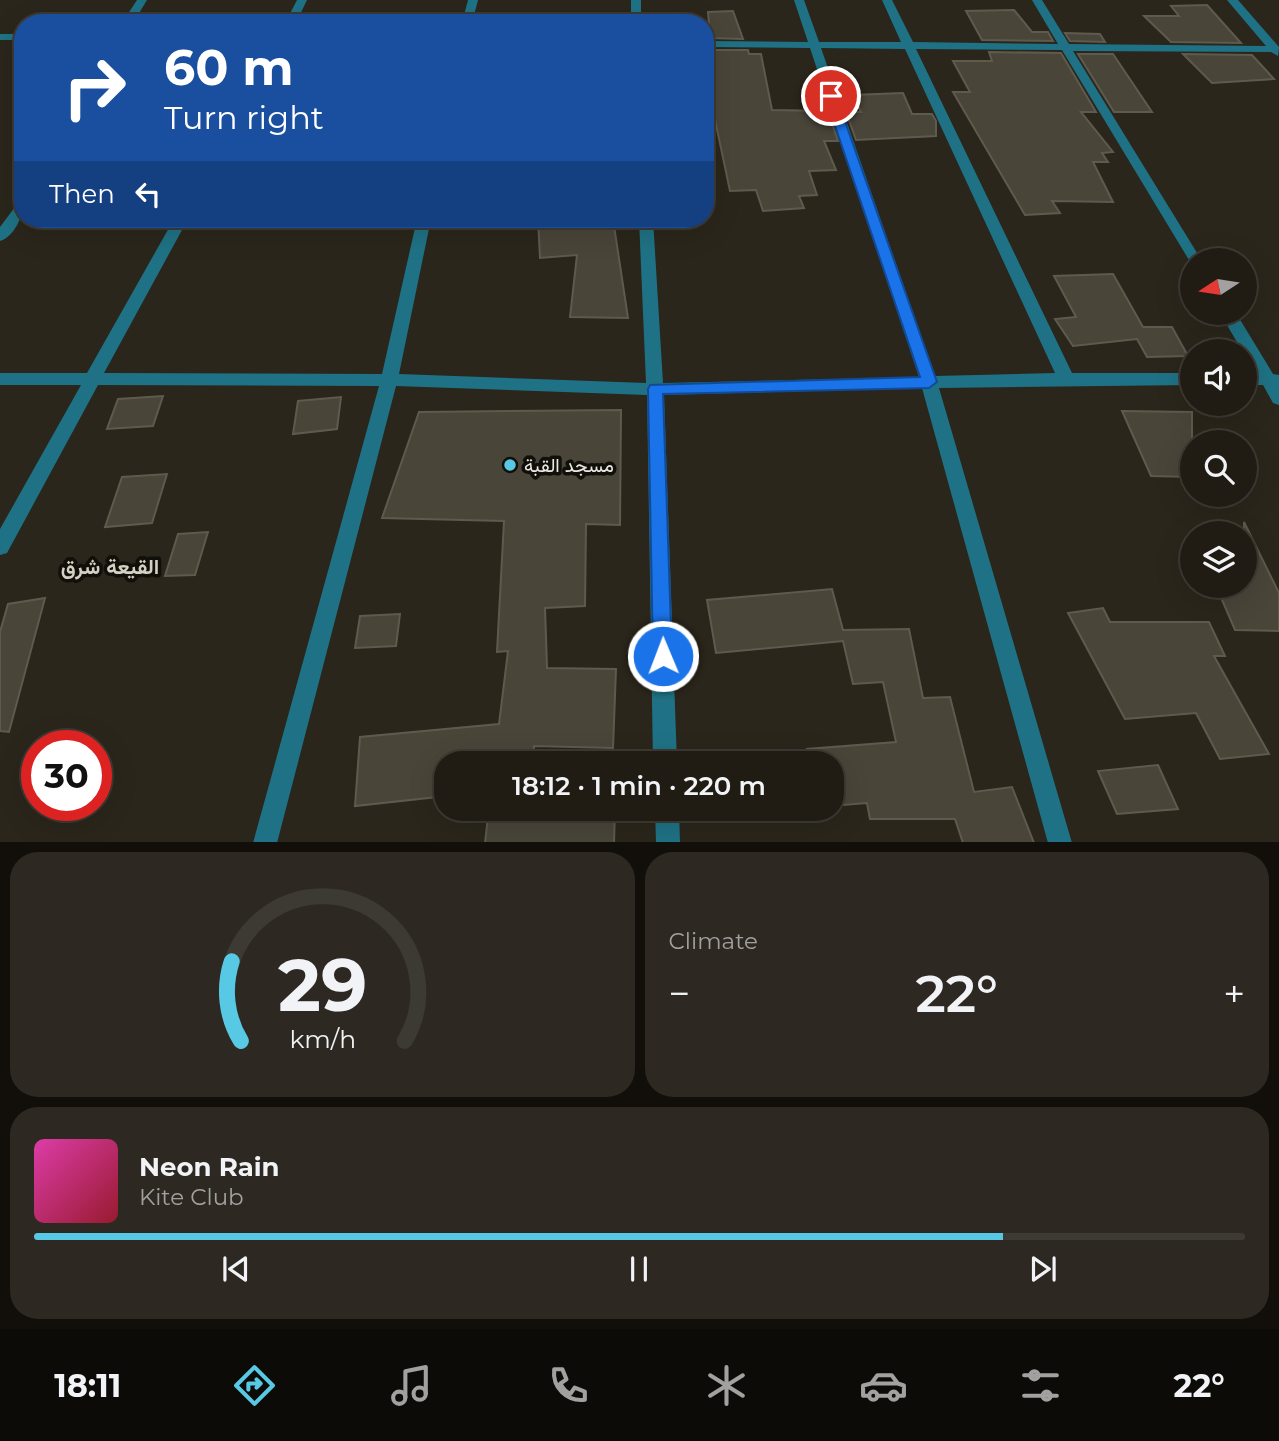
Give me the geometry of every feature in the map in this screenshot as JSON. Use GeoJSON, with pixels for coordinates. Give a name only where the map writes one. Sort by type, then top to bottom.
{"type":"FeatureCollection","features":[{"type":"Feature","properties":{"kind":"street"},"geometry":{"type":"LineString","coordinates":[[799,0],[929,382],[1060,842]]}},
{"type":"Feature","properties":{"kind":"street"},"geometry":{"type":"LineString","coordinates":[[887,0],[1066,379]]}},
{"type":"Feature","properties":{"kind":"street"},"geometry":{"type":"LineString","coordinates":[[1037,0],[1187,248]]}},
{"type":"Feature","properties":{"kind":"street"},"geometry":{"type":"LineString","coordinates":[[1232,0],[1277,52]]}},
{"type":"Feature","properties":{"kind":"street"},"geometry":{"type":"LineString","coordinates":[[714,44],[1277,52]]}},
{"type":"Feature","properties":{"kind":"street"},"geometry":{"type":"LineString","coordinates":[[0,237],[14,218]]}},
{"type":"Feature","properties":{"kind":"street"},"geometry":{"type":"LineString","coordinates":[[0,547],[176,228]]}},
{"type":"Feature","properties":{"kind":"street"},"geometry":{"type":"LineString","coordinates":[[265,842],[389,380],[422,228]]}},
{"type":"Feature","properties":{"kind":"street"},"geometry":{"type":"LineString","coordinates":[[646,228],[655,389],[666,751]]}},
{"type":"Feature","properties":{"kind":"street"},"geometry":{"type":"LineString","coordinates":[[1237,326],[1274,380],[1279,399]]}},
{"type":"Feature","properties":{"kind":"street"},"geometry":{"type":"LineString","coordinates":[[0,379],[91,382],[389,380],[655,389],[1066,379],[1180,379]]}},
{"type":"Feature","properties":{"kind":"street"},"geometry":{"type":"LineString","coordinates":[[667,821],[668,842]]}},
{"type":"Feature","properties":{"kind":"building"},"geometry":{"type":"Polygon","coordinates":[[[1207,5],[1241,43],[1171,42],[1144,16],[1179,16],[1171,6],[1207,5]]]}},
{"type":"Feature","properties":{"kind":"building"},"geometry":{"type":"Polygon","coordinates":[[[1014,10],[1032,32],[1048,32],[1053,41],[982,40],[966,11],[1014,10]]]}},
{"type":"Feature","properties":{"kind":"building"},"geometry":{"type":"Polygon","coordinates":[[[733,11],[743,39],[714,38],[714,14],[708,12],[733,11]]]}},
{"type":"Feature","properties":{"kind":"building"},"geometry":{"type":"Polygon","coordinates":[[[1065,33],[1100,34],[1105,42],[1070,41],[1065,33]]]}},
{"type":"Feature","properties":{"kind":"building"},"geometry":{"type":"Polygon","coordinates":[[[714,50],[748,50],[749,54],[761,54],[772,110],[828,111],[838,141],[824,141],[836,170],[809,171],[817,195],[799,196],[804,208],[763,211],[756,190],[730,191],[714,115],[714,50]]]}},
{"type":"Feature","properties":{"kind":"building"},"geometry":{"type":"Polygon","coordinates":[[[989,52],[1061,53],[1096,112],[1081,112],[1113,152],[1102,153],[1108,162],[1093,162],[1113,202],[1052,201],[1060,213],[1025,215],[953,92],[970,92],[953,61],[992,61],[989,52]]]}},
{"type":"Feature","properties":{"kind":"building"},"geometry":{"type":"Polygon","coordinates":[[[1078,54],[1113,54],[1152,112],[1114,112],[1078,54]]]}},
{"type":"Feature","properties":{"kind":"building"},"geometry":{"type":"Polygon","coordinates":[[[1183,54],[1252,55],[1274,79],[1212,83],[1183,54]]]}},
{"type":"Feature","properties":{"kind":"building"},"geometry":{"type":"Polygon","coordinates":[[[903,93],[912,114],[932,114],[936,121],[936,136],[856,140],[846,112],[861,112],[853,95],[903,93]]]}},
{"type":"Feature","properties":{"kind":"building"},"geometry":{"type":"Polygon","coordinates":[[[538,228],[614,228],[628,318],[570,317],[577,255],[540,258],[538,228]]]}},
{"type":"Feature","properties":{"kind":"building"},"geometry":{"type":"Polygon","coordinates":[[[1113,274],[1143,327],[1172,327],[1180,342],[1180,356],[1147,357],[1137,339],[1073,346],[1055,319],[1076,317],[1054,276],[1113,274]]]}},
{"type":"Feature","properties":{"kind":"building"},"geometry":{"type":"Polygon","coordinates":[[[163,396],[153,426],[107,429],[118,399],[163,396]]]}},
{"type":"Feature","properties":{"kind":"building"},"geometry":{"type":"Polygon","coordinates":[[[341,397],[337,429],[293,434],[298,401],[341,397]]]}},
{"type":"Feature","properties":{"kind":"building"},"geometry":{"type":"Polygon","coordinates":[[[621,410],[620,525],[586,524],[585,606],[545,608],[547,668],[616,669],[613,748],[534,746],[534,751],[434,751],[434,797],[355,806],[360,737],[499,724],[508,651],[497,652],[504,521],[382,518],[419,412],[621,410]]]}},
{"type":"Feature","properties":{"kind":"building"},"geometry":{"type":"Polygon","coordinates":[[[1122,411],[1180,412],[1180,416],[1192,416],[1192,430],[1180,430],[1180,477],[1151,476],[1122,411]]]}},
{"type":"Feature","properties":{"kind":"building"},"geometry":{"type":"Polygon","coordinates":[[[167,474],[152,523],[105,527],[122,477],[167,474]]]}},
{"type":"Feature","properties":{"kind":"building"},"geometry":{"type":"Polygon","coordinates":[[[208,532],[195,575],[165,576],[178,534],[208,532]]]}},
{"type":"Feature","properties":{"kind":"building"},"geometry":{"type":"Polygon","coordinates":[[[1257,548],[1279,593],[1279,631],[1235,630],[1221,598],[1257,598],[1257,548]]]}},
{"type":"Feature","properties":{"kind":"building"},"geometry":{"type":"Polygon","coordinates":[[[832,589],[843,630],[909,629],[923,698],[950,697],[974,792],[1012,787],[1034,842],[963,842],[955,819],[870,819],[867,803],[844,805],[844,751],[807,749],[896,742],[883,682],[853,684],[843,641],[716,653],[707,600],[832,589]]]}},
{"type":"Feature","properties":{"kind":"building"},"geometry":{"type":"Polygon","coordinates":[[[45,598],[9,732],[0,731],[0,632],[8,604],[45,598]]]}},
{"type":"Feature","properties":{"kind":"building"},"geometry":{"type":"Polygon","coordinates":[[[1103,608],[1110,622],[1209,622],[1225,656],[1214,656],[1269,754],[1220,759],[1196,713],[1125,719],[1068,613],[1103,608]]]}},
{"type":"Feature","properties":{"kind":"building"},"geometry":{"type":"Polygon","coordinates":[[[400,614],[396,646],[355,648],[360,616],[400,614]]]}},
{"type":"Feature","properties":{"kind":"building"},"geometry":{"type":"Polygon","coordinates":[[[1158,765],[1178,809],[1117,814],[1098,771],[1158,765]]]}},
{"type":"Feature","properties":{"kind":"building"},"geometry":{"type":"Polygon","coordinates":[[[488,821],[615,821],[614,842],[485,842],[488,821]]]}},
{"type":"Feature","properties":{"kind":"place","name":"مسجد القبة"},"geometry":{"type":"Point","coordinates":[510,465]}},
{"type":"Feature","properties":{"kind":"district","name":"القيعة شرق"},"geometry":{"type":"Point","coordinates":[110,567]}},
{"type":"Feature","properties":{"kind":"route"},"geometry":{"type":"LineString","coordinates":[[663,656],[655,389],[929,382],[831,96]]}}]}
